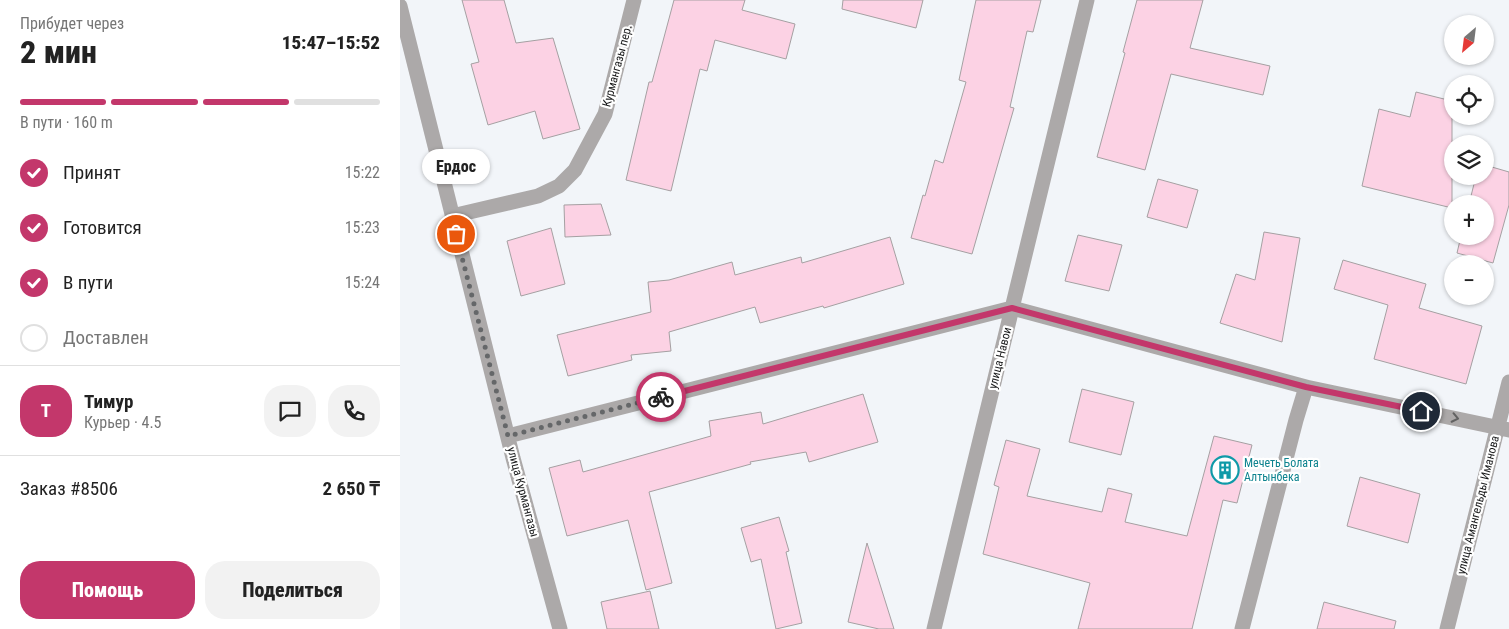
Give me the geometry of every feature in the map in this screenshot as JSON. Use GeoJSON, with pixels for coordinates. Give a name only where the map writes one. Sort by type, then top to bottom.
{"type":"FeatureCollection","features":[{"type":"Feature","properties":{"kind":"street","name":"Курмангазы пер."},"geometry":{"type":"LineString","coordinates":[[452,216],[538,196],[559,186],[575,170],[605,114],[634,0]]}},
{"type":"Feature","properties":{"kind":"street","name":"улица Навои"},"geometry":{"type":"LineString","coordinates":[[934,629],[1087,0]]}},
{"type":"Feature","properties":{"kind":"street","name":"улица Курмангазы"},"geometry":{"type":"LineString","coordinates":[[400,6],[508,436],[560,629]]}},
{"type":"Feature","properties":{"kind":"street"},"geometry":{"type":"LineString","coordinates":[[508,436],[1012,308],[1306,387],[1503,429]]}},
{"type":"Feature","properties":{"kind":"street","name":"улица Амангельды Иманова"},"geometry":{"type":"LineString","coordinates":[[1447,629],[1503,429],[1509,382]]}},
{"type":"Feature","properties":{"kind":"street"},"geometry":{"type":"LineString","coordinates":[[1242,629],[1306,387]]}},
{"type":"Feature","properties":{"kind":"building"},"geometry":{"type":"Polygon","coordinates":[[[462,0],[504,0],[516,43],[553,38],[580,129],[543,139],[535,111],[488,125],[471,64],[479,62],[462,0]]]}},
{"type":"Feature","properties":{"kind":"building"},"geometry":{"type":"Polygon","coordinates":[[[674,0],[745,0],[742,10],[795,24],[786,59],[715,40],[707,71],[700,69],[671,191],[626,180],[649,82],[652,82],[674,0]]]}},
{"type":"Feature","properties":{"kind":"building"},"geometry":{"type":"Polygon","coordinates":[[[843,0],[923,0],[916,28],[842,9],[843,0]]]}},
{"type":"Feature","properties":{"kind":"building"},"geometry":{"type":"Polygon","coordinates":[[[976,0],[1041,0],[1033,32],[1027,31],[1010,107],[1014,108],[972,254],[911,238],[935,160],[943,163],[966,82],[959,80],[976,0]]]}},
{"type":"Feature","properties":{"kind":"building"},"geometry":{"type":"Polygon","coordinates":[[[1137,0],[1203,0],[1190,48],[1270,66],[1263,95],[1171,74],[1145,170],[1097,157],[1137,0]]]}},
{"type":"Feature","properties":{"kind":"building"},"geometry":{"type":"Polygon","coordinates":[[[1416,92],[1444,99],[1444,125],[1452,125],[1452,135],[1444,135],[1444,185],[1452,185],[1452,195],[1444,195],[1444,206],[1362,186],[1379,109],[1410,117],[1416,92]]]}},
{"type":"Feature","properties":{"kind":"building"},"geometry":{"type":"Polygon","coordinates":[[[1494,168],[1509,172],[1509,205],[1494,259],[1494,255],[1464,255],[1457,253],[1459,245],[1494,245],[1494,195],[1471,195],[1474,185],[1494,185],[1494,168]]]}},
{"type":"Feature","properties":{"kind":"building"},"geometry":{"type":"Polygon","coordinates":[[[1158,179],[1198,190],[1187,228],[1147,217],[1158,179]]]}},
{"type":"Feature","properties":{"kind":"building"},"geometry":{"type":"Polygon","coordinates":[[[601,204],[611,235],[565,237],[564,205],[601,204]]]}},
{"type":"Feature","properties":{"kind":"building"},"geometry":{"type":"Polygon","coordinates":[[[551,228],[565,284],[521,296],[507,241],[551,228]]]}},
{"type":"Feature","properties":{"kind":"building"},"geometry":{"type":"Polygon","coordinates":[[[1264,232],[1300,238],[1282,342],[1220,323],[1236,274],[1255,280],[1264,232]]]}},
{"type":"Feature","properties":{"kind":"building"},"geometry":{"type":"Polygon","coordinates":[[[1078,235],[1122,245],[1109,291],[1065,281],[1078,235]]]}},
{"type":"Feature","properties":{"kind":"building"},"geometry":{"type":"Polygon","coordinates":[[[890,237],[904,284],[824,308],[823,306],[760,323],[755,307],[669,332],[671,351],[631,355],[632,360],[568,376],[557,335],[651,312],[648,282],[669,280],[732,262],[735,275],[801,257],[802,263],[890,237]]]}},
{"type":"Feature","properties":{"kind":"building"},"geometry":{"type":"Polygon","coordinates":[[[1343,260],[1426,284],[1419,308],[1482,326],[1466,384],[1374,359],[1388,305],[1334,289],[1343,260]]]}},
{"type":"Feature","properties":{"kind":"building"},"geometry":{"type":"Polygon","coordinates":[[[1082,389],[1134,402],[1121,455],[1069,442],[1082,389]]]}},
{"type":"Feature","properties":{"kind":"building"},"geometry":{"type":"Polygon","coordinates":[[[863,394],[878,442],[809,462],[806,452],[750,462],[751,464],[649,492],[672,583],[646,590],[628,520],[567,536],[549,468],[580,460],[583,472],[711,436],[709,421],[761,412],[763,424],[863,394]]]}},
{"type":"Feature","properties":{"kind":"building"},"geometry":{"type":"Polygon","coordinates":[[[1214,436],[1252,445],[1237,503],[1223,500],[1192,629],[1078,629],[1090,583],[983,554],[999,487],[994,485],[1006,440],[1040,449],[1027,496],[1102,512],[1108,488],[1132,494],[1125,522],[1187,536],[1214,436]]]}},
{"type":"Feature","properties":{"kind":"building"},"geometry":{"type":"Polygon","coordinates":[[[1360,477],[1420,494],[1408,543],[1347,526],[1360,477]]]}},
{"type":"Feature","properties":{"kind":"building"},"geometry":{"type":"Polygon","coordinates":[[[779,517],[789,551],[786,552],[802,623],[776,629],[761,559],[751,562],[741,528],[779,517]]]}},
{"type":"Feature","properties":{"kind":"building"},"geometry":{"type":"Polygon","coordinates":[[[867,543],[894,629],[879,629],[848,622],[867,543]]]}},
{"type":"Feature","properties":{"kind":"building"},"geometry":{"type":"Polygon","coordinates":[[[650,591],[659,629],[607,629],[601,602],[650,591]]]}},
{"type":"Feature","properties":{"kind":"building"},"geometry":{"type":"Polygon","coordinates":[[[1324,602],[1396,621],[1394,629],[1317,629],[1324,602]]]}},
{"type":"Feature","properties":{"kind":"way so far"},"geometry":{"type":"LineString","coordinates":[[456,234],[508,436],[661,397]]}},
{"type":"Feature","properties":{"kind":"place","name":"Ердос"},"geometry":{"type":"Point","coordinates":[456,234]}},
{"type":"Feature","properties":{"kind":"place","name":"Мечеть Болата Алтынбека"},"geometry":{"type":"Point","coordinates":[1225,470]}},
{"type":"Feature","properties":{"kind":"route"},"geometry":{"type":"LineString","coordinates":[[661,397],[1012,308],[1306,387],[1421,411]]}}]}
